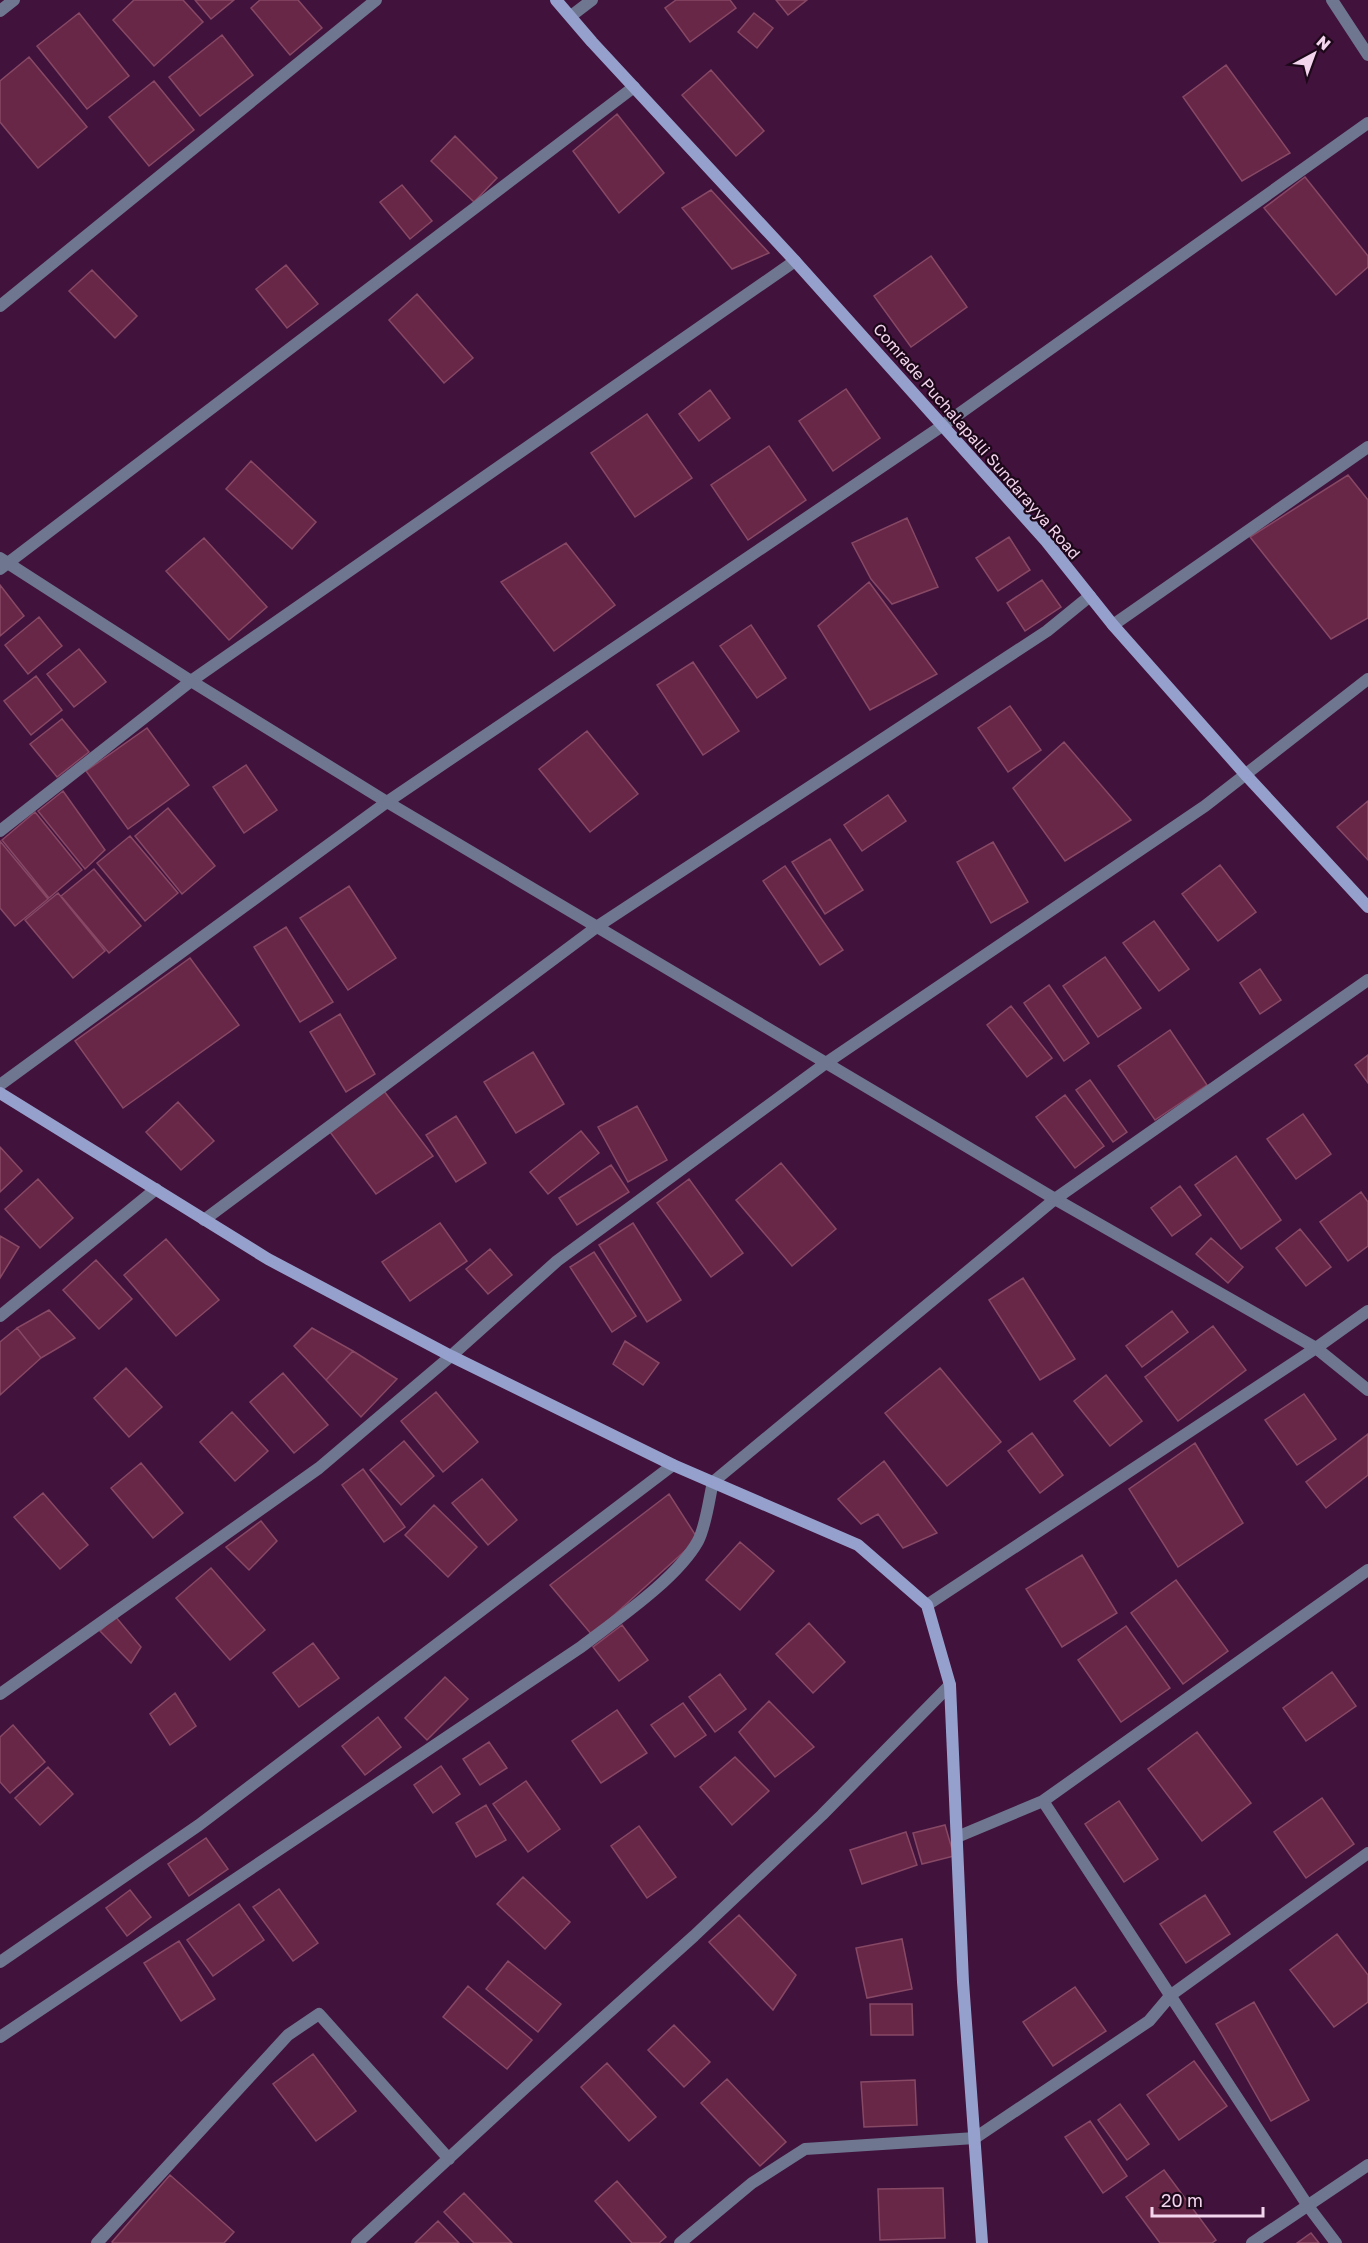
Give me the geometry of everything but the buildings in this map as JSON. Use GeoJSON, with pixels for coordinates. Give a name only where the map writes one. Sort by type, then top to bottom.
{"type":"FeatureCollection","features":[{"type":"Feature","properties":{"kind":"street"},"geometry":{"type":"LineString","coordinates":[[0,11],[15,0]]}},
{"type":"Feature","properties":{"kind":"street"},"geometry":{"type":"LineString","coordinates":[[0,306],[376,0]]}},
{"type":"Feature","properties":{"kind":"street","name":"Comrade Puchalapalli Sundarayya Road"},"geometry":{"type":"LineString","coordinates":[[556,0],[795,261],[1046,541],[1113,625],[1245,774],[1368,907]]}},
{"type":"Feature","properties":{"kind":"street"},"geometry":{"type":"LineString","coordinates":[[571,16],[592,0]]}},
{"type":"Feature","properties":{"kind":"street"},"geometry":{"type":"LineString","coordinates":[[1332,0],[1363,38],[1368,55]]}},
{"type":"Feature","properties":{"kind":"street"},"geometry":{"type":"LineString","coordinates":[[634,87],[3,563],[387,802],[1055,1199],[1316,1348],[1368,1390]]}},
{"type":"Feature","properties":{"kind":"street"},"geometry":{"type":"LineString","coordinates":[[0,1085],[387,802],[942,426],[1368,123]]}},
{"type":"Feature","properties":{"kind":"street"},"geometry":{"type":"LineString","coordinates":[[0,831],[191,681],[795,261]]}},
{"type":"Feature","properties":{"kind":"street"},"geometry":{"type":"LineString","coordinates":[[1113,625],[1368,447]]}},
{"type":"Feature","properties":{"kind":"street"},"geometry":{"type":"LineString","coordinates":[[204,1220],[597,926],[1047,631],[1090,596]]}},
{"type":"Feature","properties":{"kind":"street"},"geometry":{"type":"LineString","coordinates":[[0,1694],[319,1468],[452,1356],[557,1261],[826,1063],[1205,806],[1368,679]]}},
{"type":"Feature","properties":{"kind":"street"},"geometry":{"type":"LineString","coordinates":[[0,2037],[581,1647],[633,1607],[682,1564],[699,1539],[713,1482],[1055,1199],[1368,980]]}},
{"type":"Feature","properties":{"kind":"street"},"geometry":{"type":"LineString","coordinates":[[0,1093],[268,1259],[452,1356],[673,1465],[858,1545],[927,1605],[950,1685],[963,1982],[982,2243]]}},
{"type":"Feature","properties":{"kind":"street"},"geometry":{"type":"LineString","coordinates":[[0,1316],[156,1189]]}},
{"type":"Feature","properties":{"kind":"street"},"geometry":{"type":"LineString","coordinates":[[927,1605],[1316,1348],[1368,1311]]}},
{"type":"Feature","properties":{"kind":"street"},"geometry":{"type":"LineString","coordinates":[[0,1962],[199,1825],[673,1465]]}},
{"type":"Feature","properties":{"kind":"street"},"geometry":{"type":"LineString","coordinates":[[957,1837],[1043,1801],[1368,1570]]}},
{"type":"Feature","properties":{"kind":"street"},"geometry":{"type":"LineString","coordinates":[[357,2243],[736,1896],[822,1815],[950,1685]]}},
{"type":"Feature","properties":{"kind":"street"},"geometry":{"type":"LineString","coordinates":[[1043,1801],[1308,2206],[1336,2243]]}},
{"type":"Feature","properties":{"kind":"street"},"geometry":{"type":"LineString","coordinates":[[680,2243],[752,2183],[805,2149],[975,2138],[1149,2021],[1171,1995],[1368,1853]]}},
{"type":"Feature","properties":{"kind":"street"},"geometry":{"type":"LineString","coordinates":[[97,2243],[288,2035],[319,2014],[449,2159]]}},
{"type":"Feature","properties":{"kind":"street"},"geometry":{"type":"LineString","coordinates":[[1252,2243],[1368,2165]]}}]}
